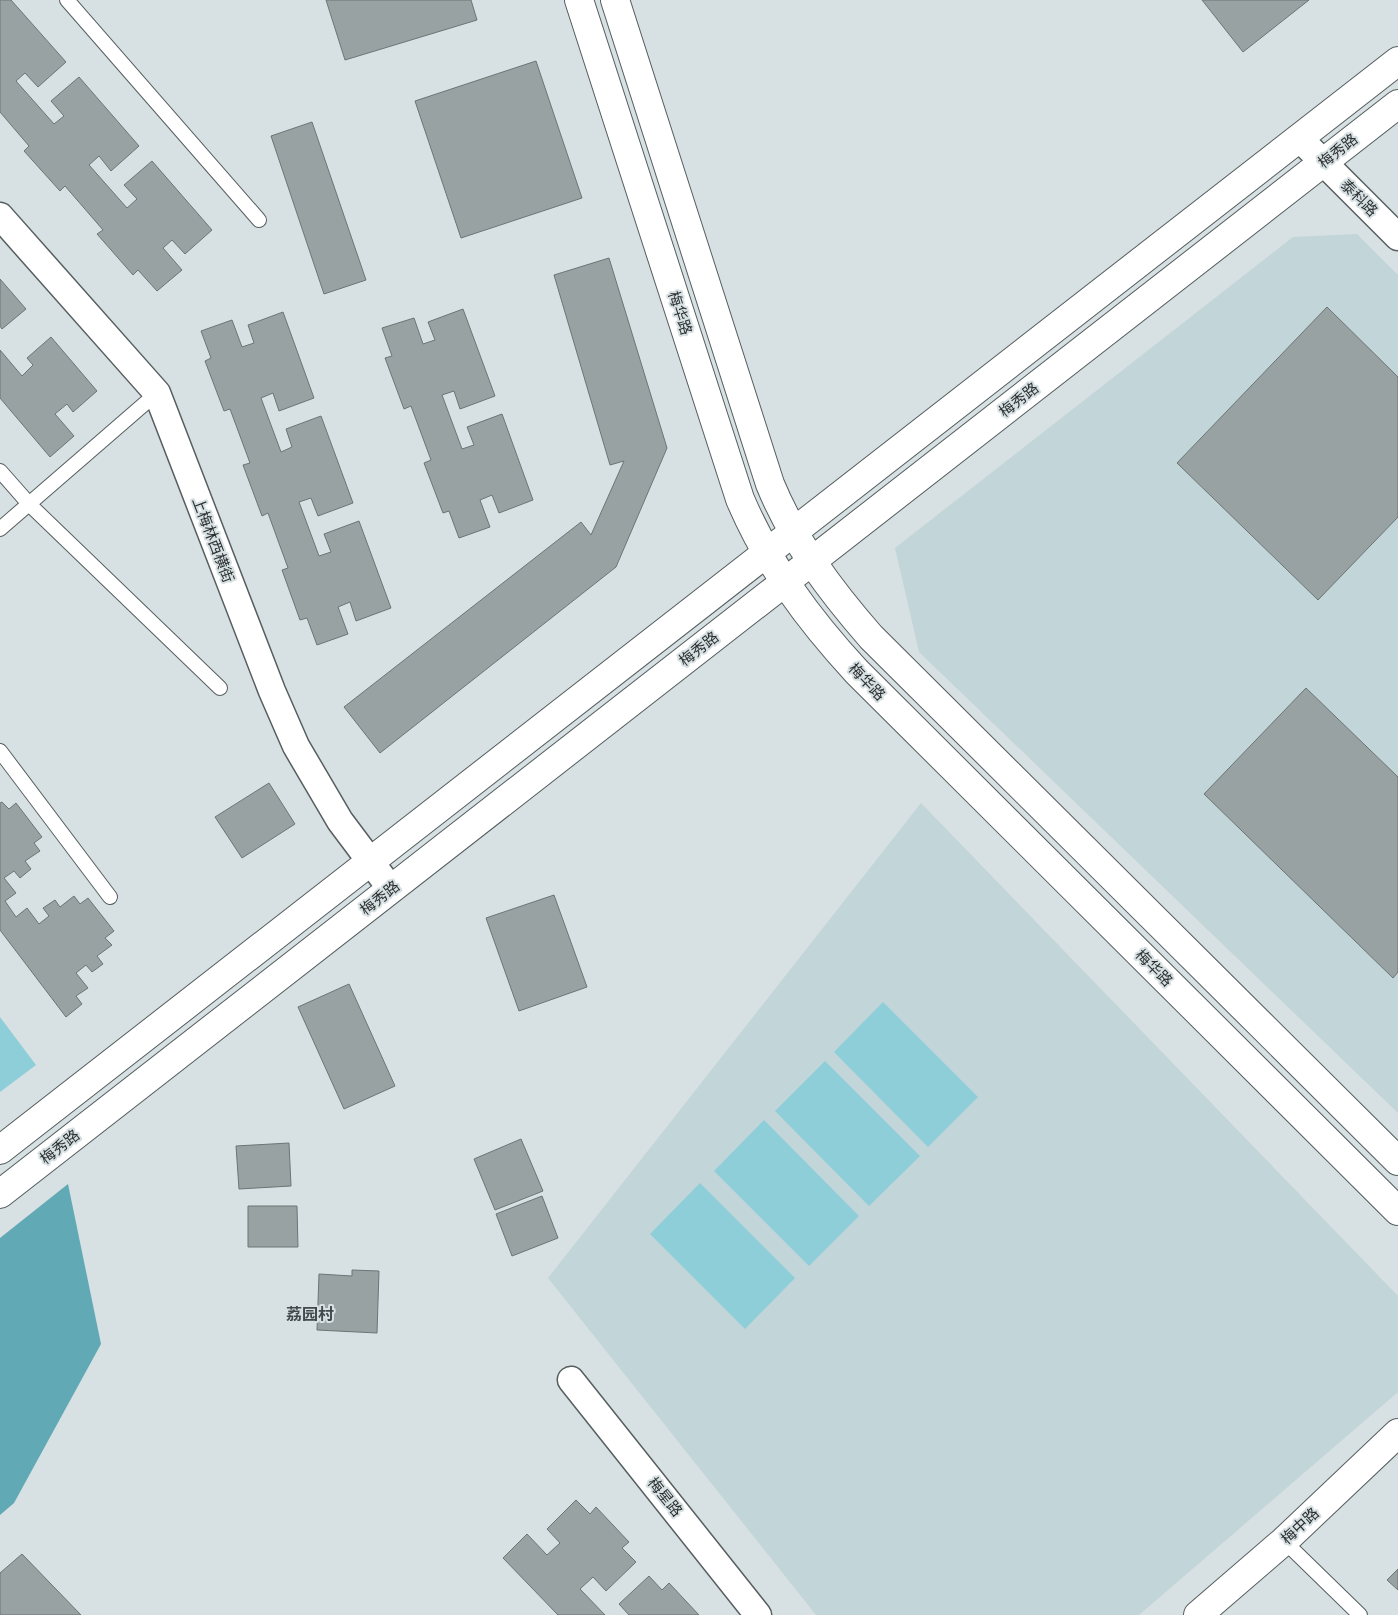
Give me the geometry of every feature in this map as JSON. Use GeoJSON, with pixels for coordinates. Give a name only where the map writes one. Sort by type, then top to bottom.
{"type":"FeatureCollection","features":[{"type":"Feature","properties":{"kind":"street","name":"梅华路"},"geometry":{"type":"LineString","coordinates":[[579,0],[740,499],[766,554],[784,583],[822,634],[857,672],[1398,1211]]}},
{"type":"Feature","properties":{"kind":"street"},"geometry":{"type":"LineString","coordinates":[[616,0],[770,484],[793,533],[811,562],[832,591],[871,637],[1398,1161]]}},
{"type":"Feature","properties":{"kind":"street"},"geometry":{"type":"LineString","coordinates":[[0,1150],[1398,61]]}},
{"type":"Feature","properties":{"kind":"street","name":"梅秀路"},"geometry":{"type":"LineString","coordinates":[[0,1194],[1398,104]]}},
{"type":"Feature","properties":{"kind":"street","name":"泰科路"},"geometry":{"type":"LineString","coordinates":[[1299,138],[1398,237]]}},
{"type":"Feature","properties":{"kind":"street","name":"上梅林西横街"},"geometry":{"type":"LineString","coordinates":[[0,216],[157,393],[272,692],[296,746],[340,821],[391,889]]}},
{"type":"Feature","properties":{"kind":"street","name":"梅星路"},"geometry":{"type":"LineString","coordinates":[[571,1380],[758,1615]]}},
{"type":"Feature","properties":{"kind":"street","name":"梅中路"},"geometry":{"type":"LineString","coordinates":[[1198,1615],[1284,1541],[1398,1433]]}},
{"type":"Feature","properties":{"kind":"lane"},"geometry":{"type":"LineString","coordinates":[[67,0],[259,220]]}},
{"type":"Feature","properties":{"kind":"lane"},"geometry":{"type":"LineString","coordinates":[[0,530],[157,393]]}},
{"type":"Feature","properties":{"kind":"lane"},"geometry":{"type":"LineString","coordinates":[[0,471],[30,505],[220,688]]}},
{"type":"Feature","properties":{"kind":"lane"},"geometry":{"type":"LineString","coordinates":[[0,752],[110,897]]}},
{"type":"Feature","properties":{"kind":"lane"},"geometry":{"type":"LineString","coordinates":[[1284,1541],[1360,1615]]}},
{"type":"Feature","properties":{"kind":"shaded area"},"geometry":{"type":"Polygon","coordinates":[[[1357,234],[1398,275],[1398,1113],[919,652],[895,548],[1293,237],[1357,234]]]}},
{"type":"Feature","properties":{"kind":"shaded area"},"geometry":{"type":"Polygon","coordinates":[[[921,803],[1398,1296],[1398,1392],[1139,1615],[816,1615],[548,1278],[921,803]]]}},
{"type":"Feature","properties":{"kind":"shaded area"},"geometry":{"type":"Polygon","coordinates":[[[883,1002],[978,1097],[928,1147],[834,1052],[883,1002]]]}},
{"type":"Feature","properties":{"kind":"shaded area"},"geometry":{"type":"Polygon","coordinates":[[[0,1017],[36,1065],[0,1092],[0,1017]]]}},
{"type":"Feature","properties":{"kind":"shaded area"},"geometry":{"type":"Polygon","coordinates":[[[825,1061],[920,1156],[869,1206],[775,1111],[825,1061]]]}},
{"type":"Feature","properties":{"kind":"shaded area"},"geometry":{"type":"Polygon","coordinates":[[[764,1120],[859,1216],[809,1266],[714,1171],[764,1120]]]}},
{"type":"Feature","properties":{"kind":"shaded area"},"geometry":{"type":"Polygon","coordinates":[[[700,1183],[795,1278],[745,1329],[650,1234],[700,1183]]]}},
{"type":"Feature","properties":{"kind":"shaded area"},"geometry":{"type":"Polygon","coordinates":[[[68,1184],[101,1344],[14,1503],[0,1515],[0,1238],[68,1184]]]}},
{"type":"Feature","properties":{"kind":"building"},"geometry":{"type":"Polygon","coordinates":[[[0,0],[11,0],[66,62],[38,87],[25,73],[16,81],[54,124],[64,116],[51,101],[79,77],[139,146],[111,171],[99,156],[89,165],[127,208],[137,199],[124,185],[152,161],[212,230],[185,254],[172,240],[163,248],[182,270],[157,291],[138,270],[133,275],[97,234],[103,230],[65,186],[60,191],[24,151],[29,146],[0,112],[0,0]]]}},
{"type":"Feature","properties":{"kind":"building"},"geometry":{"type":"Polygon","coordinates":[[[326,0],[471,0],[477,20],[345,60],[326,0]]]}},
{"type":"Feature","properties":{"kind":"building"},"geometry":{"type":"Polygon","coordinates":[[[1202,0],[1309,0],[1243,52],[1202,0]]]}},
{"type":"Feature","properties":{"kind":"building"},"geometry":{"type":"Polygon","coordinates":[[[536,61],[582,198],[461,238],[415,101],[536,61]]]}},
{"type":"Feature","properties":{"kind":"building"},"geometry":{"type":"Polygon","coordinates":[[[312,122],[366,280],[324,294],[271,136],[312,122]]]}},
{"type":"Feature","properties":{"kind":"building"},"geometry":{"type":"Polygon","coordinates":[[[609,258],[667,448],[616,567],[380,753],[344,707],[581,522],[591,535],[624,461],[610,465],[554,275],[609,258]]]}},
{"type":"Feature","properties":{"kind":"building"},"geometry":{"type":"Polygon","coordinates":[[[0,279],[26,309],[2,329],[0,326],[0,279]]]}},
{"type":"Feature","properties":{"kind":"building"},"geometry":{"type":"Polygon","coordinates":[[[1327,307],[1398,377],[1398,517],[1318,600],[1177,463],[1327,307]]]}},
{"type":"Feature","properties":{"kind":"building"},"geometry":{"type":"Polygon","coordinates":[[[463,309],[495,396],[460,409],[454,391],[442,395],[462,449],[474,445],[467,427],[502,414],[533,500],[499,513],[492,495],[480,500],[490,527],[459,538],[449,511],[443,513],[424,463],[431,460],[411,406],[404,409],[385,358],[392,356],[382,328],[414,318],[423,344],[435,340],[428,322],[463,309]]]}},
{"type":"Feature","properties":{"kind":"building"},"geometry":{"type":"Polygon","coordinates":[[[283,312],[314,398],[279,411],[273,393],[261,398],[281,452],[292,447],[286,429],[321,416],[353,503],[318,516],[311,498],[299,502],[319,556],[331,552],[324,534],[359,521],[391,608],[356,621],[350,602],[338,607],[348,634],[317,645],[307,618],[300,620],[282,570],[288,568],[268,513],[262,516],[243,465],[250,463],[230,409],[224,411],[205,361],[211,358],[201,331],[232,320],[242,347],[254,343],[248,325],[283,312]]]}},
{"type":"Feature","properties":{"kind":"building"},"geometry":{"type":"Polygon","coordinates":[[[51,337],[97,391],[73,412],[67,404],[55,414],[74,436],[50,457],[0,398],[0,350],[22,376],[33,365],[27,358],[51,337]]]}},
{"type":"Feature","properties":{"kind":"building"},"geometry":{"type":"Polygon","coordinates":[[[1306,688],[1398,777],[1398,972],[1393,978],[1204,794],[1306,688]]]}},
{"type":"Feature","properties":{"kind":"building"},"geometry":{"type":"Polygon","coordinates":[[[269,783],[295,824],[242,858],[215,817],[269,783]]]}},
{"type":"Feature","properties":{"kind":"building"},"geometry":{"type":"Polygon","coordinates":[[[2,802],[9,809],[16,803],[42,837],[34,843],[40,851],[25,861],[31,869],[20,878],[14,871],[4,878],[16,893],[5,901],[16,917],[27,908],[39,924],[49,916],[43,908],[55,900],[60,907],[74,896],[80,904],[88,898],[114,931],[105,938],[112,945],[97,956],[103,964],[92,972],[86,965],[76,973],[88,988],[76,996],[82,1004],[66,1017],[0,930],[0,803],[2,802]]]}},
{"type":"Feature","properties":{"kind":"building"},"geometry":{"type":"Polygon","coordinates":[[[554,895],[587,987],[519,1011],[486,918],[554,895]]]}},
{"type":"Feature","properties":{"kind":"building"},"geometry":{"type":"Polygon","coordinates":[[[349,984],[395,1086],[344,1109],[298,1007],[349,984]]]}},
{"type":"Feature","properties":{"kind":"building"},"geometry":{"type":"Polygon","coordinates":[[[521,1139],[543,1191],[495,1210],[474,1159],[521,1139]]]}},
{"type":"Feature","properties":{"kind":"building"},"geometry":{"type":"Polygon","coordinates":[[[289,1143],[291,1186],[239,1189],[236,1146],[289,1143]]]}},
{"type":"Feature","properties":{"kind":"building"},"geometry":{"type":"Polygon","coordinates":[[[542,1196],[558,1238],[512,1256],[496,1214],[542,1196]]]}},
{"type":"Feature","properties":{"kind":"building"},"geometry":{"type":"Polygon","coordinates":[[[248,1206],[297,1206],[298,1247],[248,1247],[248,1206]]]}},
{"type":"Feature","properties":{"kind":"building"},"geometry":{"type":"Polygon","coordinates":[[[352,1270],[379,1271],[377,1333],[317,1330],[319,1274],[352,1276],[352,1270]]]}},
{"type":"Feature","properties":{"kind":"building"},"geometry":{"type":"Polygon","coordinates":[[[576,1500],[590,1514],[596,1507],[629,1542],[622,1548],[636,1562],[606,1591],[593,1577],[580,1589],[605,1615],[558,1615],[503,1558],[527,1534],[547,1555],[560,1543],[547,1529],[576,1500]]]}},
{"type":"Feature","properties":{"kind":"building"},"geometry":{"type":"Polygon","coordinates":[[[22,1554],[81,1615],[0,1615],[0,1573],[22,1554]]]}},
{"type":"Feature","properties":{"kind":"building"},"geometry":{"type":"Polygon","coordinates":[[[1398,1569],[1398,1590],[1387,1580],[1398,1569]]]}},
{"type":"Feature","properties":{"kind":"building"},"geometry":{"type":"Polygon","coordinates":[[[649,1576],[662,1590],[669,1583],[699,1615],[629,1615],[619,1604],[649,1576]]]}},
{"type":"Feature","properties":{"kind":"district","name":"荔园村"},"geometry":{"type":"Point","coordinates":[310,1314]}}]}
